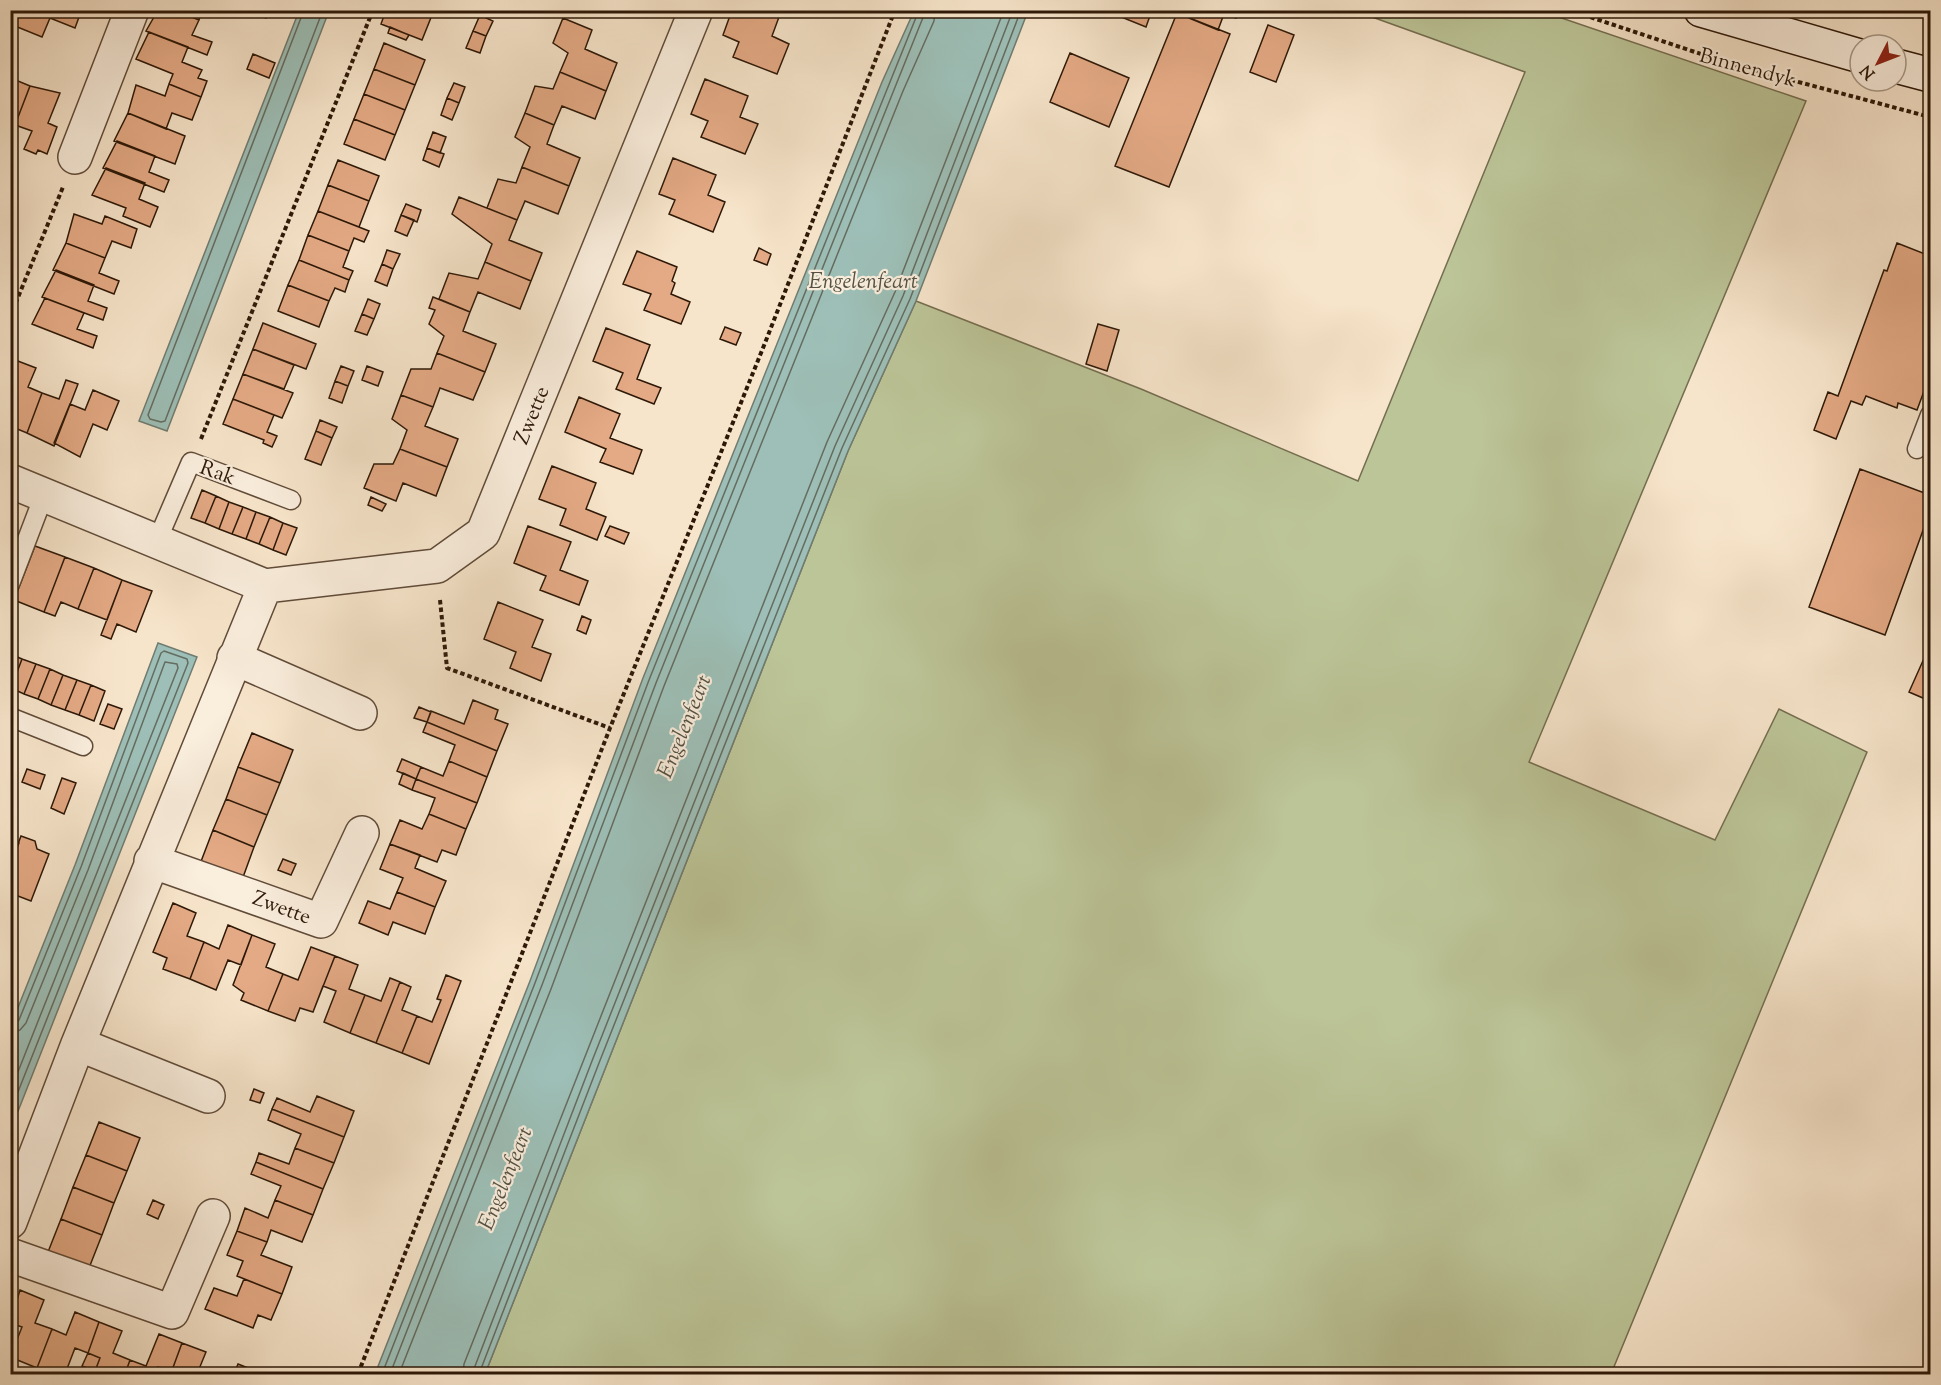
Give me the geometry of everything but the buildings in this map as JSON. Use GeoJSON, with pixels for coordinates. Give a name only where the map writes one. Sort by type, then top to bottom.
{"type":"FeatureCollection","features":[{"type":"Feature","properties":{"kind":"street"},"geometry":{"type":"LineString","coordinates":[[75,157],[132,10]]}},
{"type":"Feature","properties":{"kind":"street","name":"Zwette"},"geometry":{"type":"LineString","coordinates":[[265,585],[437,566],[483,533],[696,10]]}},
{"type":"Feature","properties":{"kind":"street","name":"Binnendyk"},"geometry":{"type":"LineString","coordinates":[[1701,10],[1848,53]]}},
{"type":"Feature","properties":{"kind":"street"},"geometry":{"type":"LineString","coordinates":[[1908,69],[1930,75]]}},
{"type":"Feature","properties":{"kind":"street"},"geometry":{"type":"LineString","coordinates":[[10,481],[265,585],[78,1044],[10,1222]]}},
{"type":"Feature","properties":{"kind":"street"},"geometry":{"type":"LineString","coordinates":[[234,658],[360,713]]}},
{"type":"Feature","properties":{"kind":"street","name":"Zwette"},"geometry":{"type":"LineString","coordinates":[[152,861],[321,921],[362,833]]}},
{"type":"Feature","properties":{"kind":"street"},"geometry":{"type":"LineString","coordinates":[[78,1044],[208,1096]]}},
{"type":"Feature","properties":{"kind":"street"},"geometry":{"type":"LineString","coordinates":[[10,1255],[172,1312],[213,1216]]}},
{"type":"Feature","properties":{"kind":"lane"},"geometry":{"type":"LineString","coordinates":[[1917,449],[1930,416]]}},
{"type":"Feature","properties":{"kind":"lane","name":"Rak"},"geometry":{"type":"LineString","coordinates":[[157,541],[191,462],[291,500]]}},
{"type":"Feature","properties":{"kind":"lane"},"geometry":{"type":"LineString","coordinates":[[10,584],[44,495]]}},
{"type":"Feature","properties":{"kind":"lane"},"geometry":{"type":"LineString","coordinates":[[10,717],[83,746]]}},
{"type":"Feature","properties":{"kind":"path"},"geometry":{"type":"LineString","coordinates":[[191,462],[373,10]]}},
{"type":"Feature","properties":{"kind":"path"},"geometry":{"type":"LineString","coordinates":[[358,1374],[610,728],[761,354],[895,10]]}},
{"type":"Feature","properties":{"kind":"path","name":"Binnendyk"},"geometry":{"type":"LineString","coordinates":[[1569,10],[1731,64],[1930,117]]}},
{"type":"Feature","properties":{"kind":"path"},"geometry":{"type":"LineString","coordinates":[[10,317],[75,157]]}},
{"type":"Feature","properties":{"kind":"path"},"geometry":{"type":"LineString","coordinates":[[437,566],[447,668],[610,728]]}},
{"type":"Feature","properties":{"kind":"green space"},"geometry":{"type":"Polygon","coordinates":[[[1362,11],[1541,11],[1806,101],[1529,762],[1715,840],[1779,709],[1867,752],[1611,1374],[485,1374],[848,451],[916,301],[1141,389],[1358,481],[1525,72],[1361,13],[1362,11]]]}},
{"type":"Feature","properties":{"kind":"water"},"geometry":{"type":"Polygon","coordinates":[[[299,11],[329,11],[167,431],[139,421],[299,11]]]}},
{"type":"Feature","properties":{"kind":"water","name":"Engelenfeart"},"geometry":{"type":"Polygon","coordinates":[[[914,11],[1028,11],[916,301],[848,451],[485,1374],[375,1374],[530,981],[643,678],[882,82],[914,11]]]}},
{"type":"Feature","properties":{"kind":"water"},"geometry":{"type":"Polygon","coordinates":[[[158,643],[197,657],[11,1129],[11,1025],[75,865],[158,643]]]}}]}
